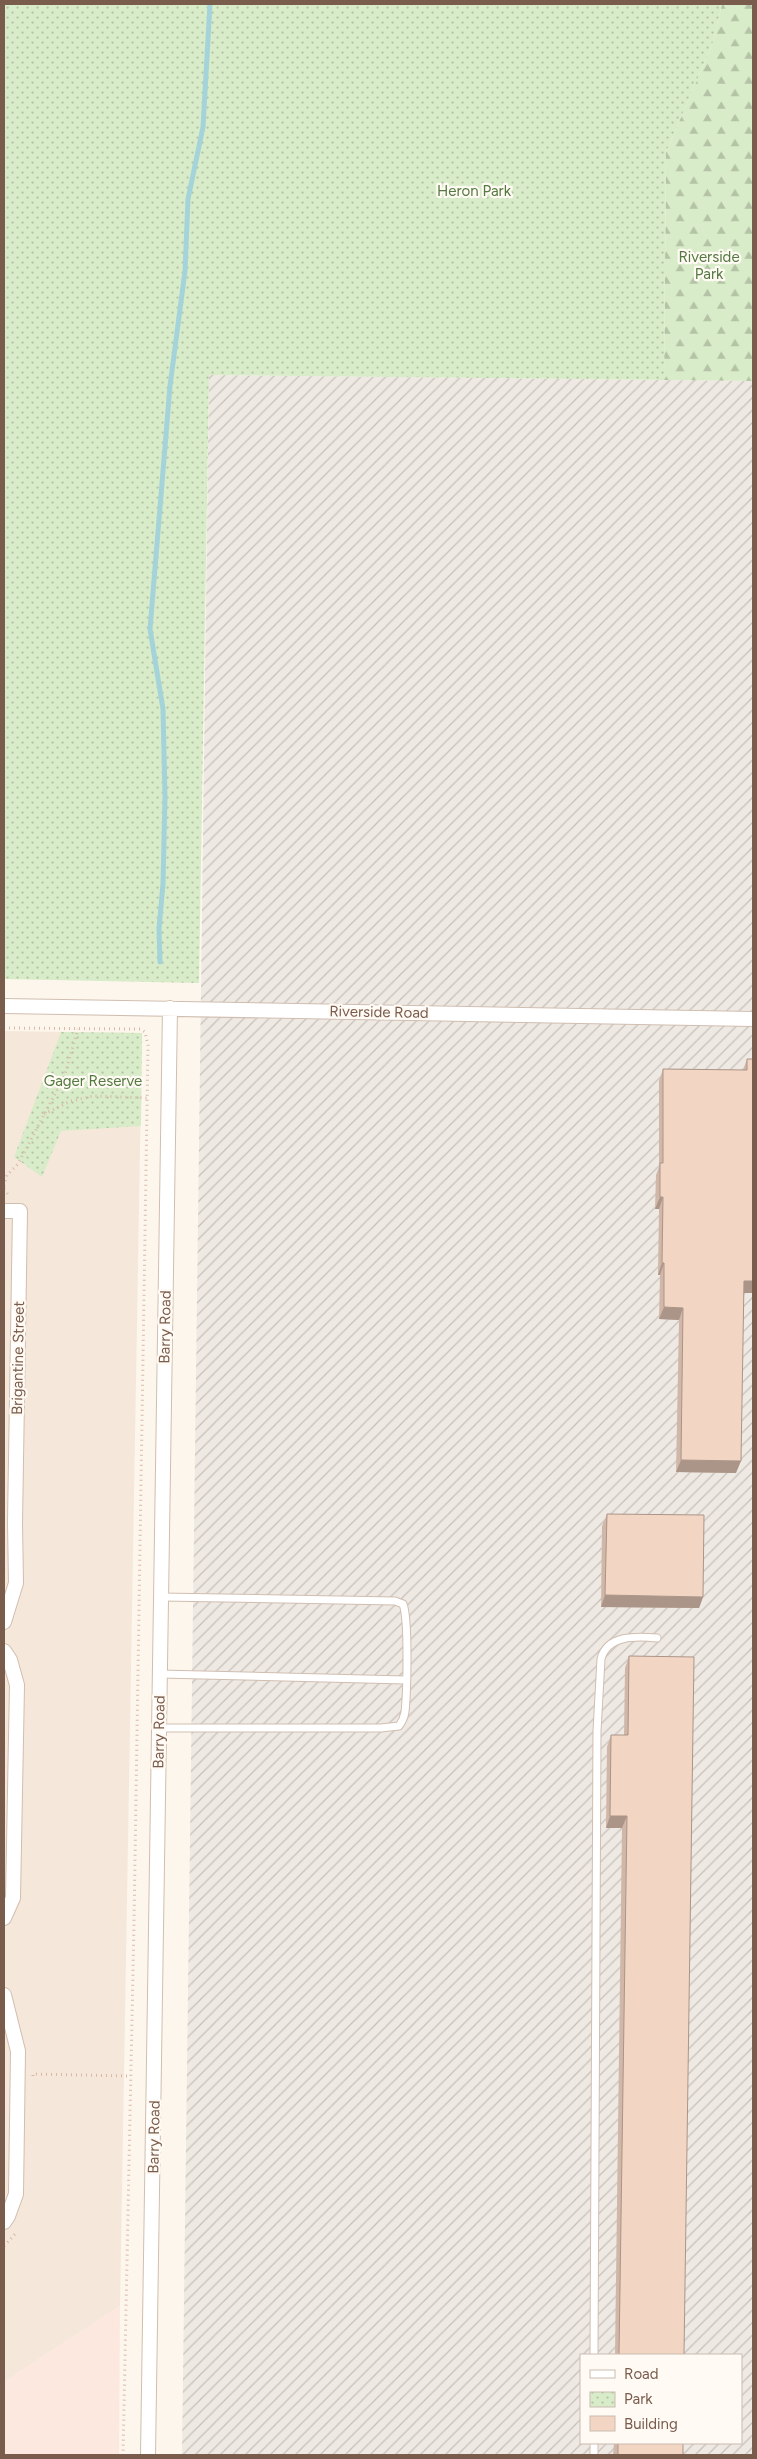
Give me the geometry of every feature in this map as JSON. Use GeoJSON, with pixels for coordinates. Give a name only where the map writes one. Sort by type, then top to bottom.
{"type":"FeatureCollection","features":[{"type":"Feature","properties":{"kind":"street","name":"Riverside Road"},"geometry":{"type":"LineString","coordinates":[[4,1006],[753,1020]]}},
{"type":"Feature","properties":{"kind":"street","name":"Barry Road"},"geometry":{"type":"LineString","coordinates":[[148,2455],[170,1008]]}},
{"type":"Feature","properties":{"kind":"street","name":"Brigantine Street"},"geometry":{"type":"LineString","coordinates":[[4,1211],[20,1211],[10,1416],[16,1583],[4,1622]]}},
{"type":"Feature","properties":{"kind":"street"},"geometry":{"type":"LineString","coordinates":[[4,1651],[10,1660],[17,1685],[13,1898],[4,1918]]}},
{"type":"Feature","properties":{"kind":"street"},"geometry":{"type":"LineString","coordinates":[[4,1995],[8,2003],[18,2051],[16,2194],[4,2222]]}},
{"type":"Feature","properties":{"kind":"lane"},"geometry":{"type":"LineString","coordinates":[[160,1728],[381,1728],[399,1726],[405,1713],[405,1610],[403,1604],[395,1601],[161,1596]]}},
{"type":"Feature","properties":{"kind":"lane"},"geometry":{"type":"LineString","coordinates":[[594,2354],[597,1731],[600,1659],[603,1649],[610,1643],[641,1636],[657,1638]]}},
{"type":"Feature","properties":{"kind":"lane"},"geometry":{"type":"LineString","coordinates":[[160,1674],[405,1680]]}},
{"type":"Feature","properties":{"kind":"path"},"geometry":{"type":"LineString","coordinates":[[4,1028],[140,1030],[145,1032],[148,1045],[123,2455]]}},
{"type":"Feature","properties":{"kind":"path"},"geometry":{"type":"LineString","coordinates":[[4,1186],[6,1175],[18,1164],[64,1077],[78,1029]]}},
{"type":"Feature","properties":{"kind":"path"},"geometry":{"type":"LineString","coordinates":[[43,1115],[71,1101],[94,1096],[148,1098]]}},
{"type":"Feature","properties":{"kind":"path"},"geometry":{"type":"LineString","coordinates":[[33,2074],[130,2076]]}},
{"type":"Feature","properties":{"kind":"shaded area"},"geometry":{"type":"Polygon","coordinates":[[[209,375],[753,381],[753,2455],[182,2455],[209,375]]]}},
{"type":"Feature","properties":{"kind":"shaded area"},"geometry":{"type":"Polygon","coordinates":[[[4,1031],[142,1033],[120,2306],[4,2382],[4,1031]]]}},
{"type":"Feature","properties":{"kind":"shaded area"},"geometry":{"type":"Polygon","coordinates":[[[120,2306],[119,2455],[4,2455],[4,2382],[120,2306]]]}},
{"type":"Feature","properties":{"kind":"green space","name":"Heron Park"},"geometry":{"type":"Polygon","coordinates":[[[4,4],[722,4],[712,45],[666,152],[664,380],[209,375],[199,983],[4,979],[4,4]]]}},
{"type":"Feature","properties":{"kind":"green space","name":"Riverside Park"},"geometry":{"type":"Polygon","coordinates":[[[722,4],[753,4],[753,381],[664,380],[666,152],[712,45],[722,4]]]}},
{"type":"Feature","properties":{"kind":"green space","name":"Gager Reserve"},"geometry":{"type":"Polygon","coordinates":[[[61,1032],[142,1033],[141,1126],[61,1131],[42,1177],[14,1157],[61,1032]]]}},
{"type":"Feature","properties":{"kind":"building"},"geometry":{"type":"Polygon","coordinates":[[[747,1059],[753,1059],[753,1281],[744,1281],[741,1461],[681,1460],[683,1308],[664,1307],[664,1263],[662,1263],[663,1197],[660,1197],[660,1163],[663,1163],[663,1069],[747,1070],[747,1059]]]}},
{"type":"Feature","properties":{"kind":"building"},"geometry":{"type":"Polygon","coordinates":[[[607,1514],[704,1515],[703,1597],[605,1595],[607,1514]]]}},
{"type":"Feature","properties":{"kind":"building"},"geometry":{"type":"Polygon","coordinates":[[[629,1656],[694,1657],[684,2354],[619,2354],[627,1816],[610,1816],[611,1735],[628,1735],[629,1656]]]}},
{"type":"Feature","properties":{"kind":"building"},"geometry":{"type":"Polygon","coordinates":[[[618,2444],[683,2444],[683,2455],[618,2455],[618,2444]]]}},
{"type":"Feature","properties":{"kind":"waterway"},"geometry":{"type":"LineString","coordinates":[[160,962],[159,929],[163,884],[165,797],[163,709],[150,629],[170,386],[185,271],[188,199],[203,127],[210,4]]}}]}
